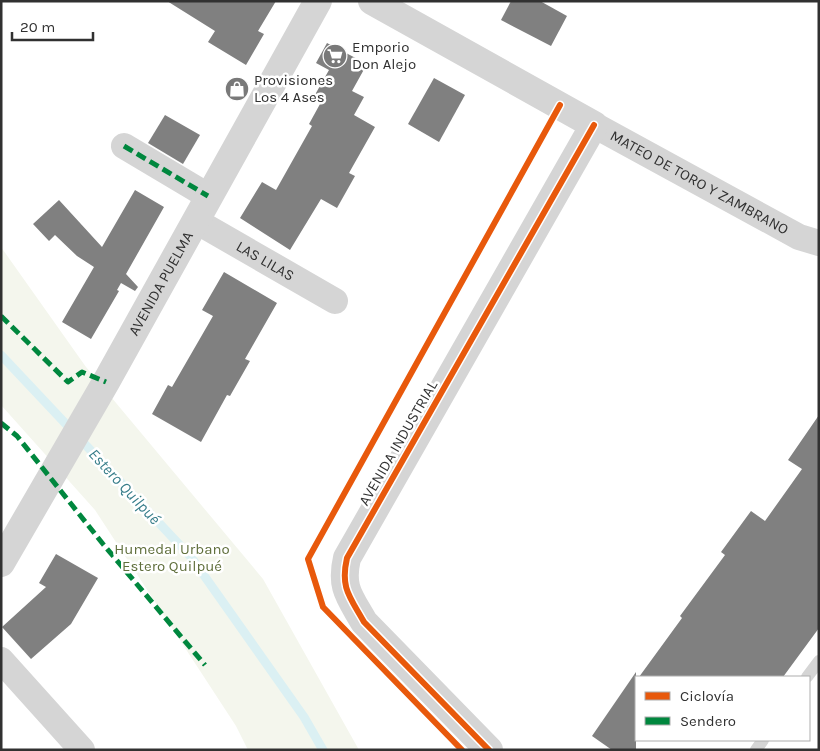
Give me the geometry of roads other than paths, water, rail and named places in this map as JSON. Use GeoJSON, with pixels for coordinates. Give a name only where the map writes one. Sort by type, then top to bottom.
{"type":"FeatureCollection","features":[{"type":"Feature","properties":{"kind":"street","name":"AVENIDA PUELMA"},"geometry":{"type":"LineString","coordinates":[[1,563],[40,499],[106,382],[318,1]]}},
{"type":"Feature","properties":{"kind":"street","name":"MATEO DE TORO Y ZAMBRANO"},"geometry":{"type":"LineString","coordinates":[[372,1],[799,237],[819,243]]}},
{"type":"Feature","properties":{"kind":"street","name":"AVENIDA INDUSTRIAL"},"geometry":{"type":"LineString","coordinates":[[488,750],[364,622],[350,597],[343,577],[347,558],[594,125]]}},
{"type":"Feature","properties":{"kind":"street"},"geometry":{"type":"LineString","coordinates":[[124,146],[208,196]]}},
{"type":"Feature","properties":{"kind":"street","name":"LAS LILAS"},"geometry":{"type":"LineString","coordinates":[[196,221],[335,301]]}},
{"type":"Feature","properties":{"kind":"street"},"geometry":{"type":"LineString","coordinates":[[1,660],[82,750]]}},
{"type":"Feature","properties":{"kind":"lane"},"geometry":{"type":"LineString","coordinates":[[808,676],[819,661]]}},
{"type":"Feature","properties":{"kind":"waterway","name":"Estero Quilpué"},"geometry":{"type":"LineString","coordinates":[[1,355],[191,557],[304,717],[323,750]]}},
{"type":"Feature","properties":{"kind":"place","name":"Emporio Don Alejo"},"geometry":{"type":"Point","coordinates":[335,56]}},
{"type":"Feature","properties":{"kind":"place","name":"Provisiones Los 4 Ases"},"geometry":{"type":"Point","coordinates":[237,89]}},
{"type":"Feature","properties":{"kind":"park label","name":"Humedal Urbano Estero Quilpué"},"geometry":{"type":"Point","coordinates":[172,558]}}]}
